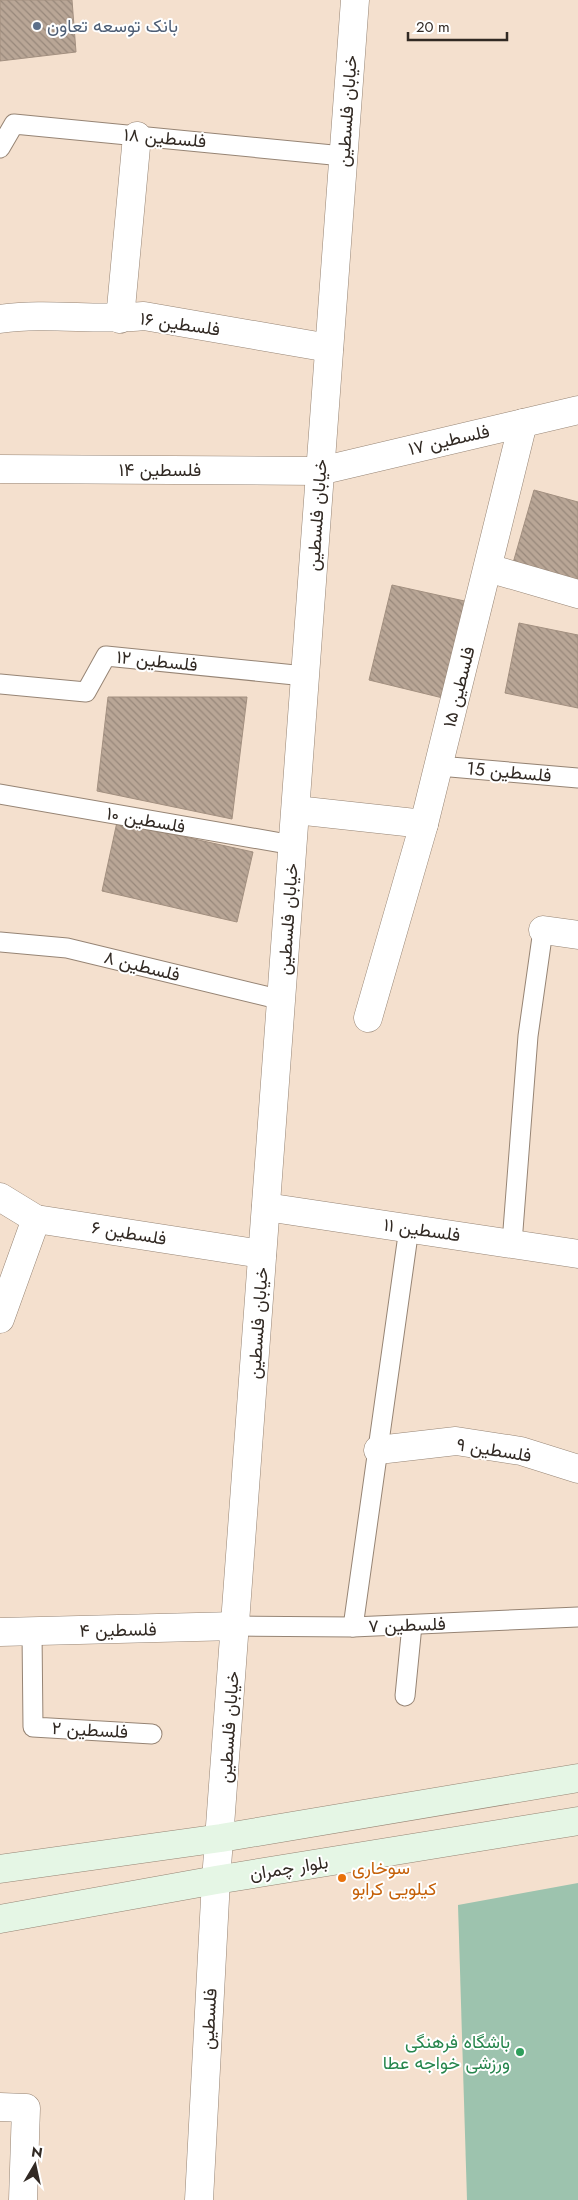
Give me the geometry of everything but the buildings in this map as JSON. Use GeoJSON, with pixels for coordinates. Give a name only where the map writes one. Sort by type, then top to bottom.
{"type":"FeatureCollection","features":[{"type":"Feature","properties":{"kind":"main road"},"geometry":{"type":"LineString","coordinates":[[0,1869],[221,1838],[578,1778]]}},
{"type":"Feature","properties":{"kind":"main road","name":"بلوار چمران"},"geometry":{"type":"LineString","coordinates":[[0,1919],[216,1880],[578,1821]]}},
{"type":"Feature","properties":{"kind":"street","name":"خیابان فلسطین"},"geometry":{"type":"LineString","coordinates":[[221,1838],[274,1081],[282,1000],[355,0]]}},
{"type":"Feature","properties":{"kind":"street"},"geometry":{"type":"LineString","coordinates":[[120,319],[137,136]]}},
{"type":"Feature","properties":{"kind":"street","name":"فلسطین ۱۶"},"geometry":{"type":"LineString","coordinates":[[0,319],[21,316],[120,319],[144,316],[329,348]]}},
{"type":"Feature","properties":{"kind":"street","name":"فلسطین ۱۷"},"geometry":{"type":"LineString","coordinates":[[320,471],[578,410]]}},
{"type":"Feature","properties":{"kind":"street","name":"فلسطین ۱۵"},"geometry":{"type":"LineString","coordinates":[[368,1018],[440,766],[523,423]]}},
{"type":"Feature","properties":{"kind":"street","name":"فلسطین ۱۴"},"geometry":{"type":"LineString","coordinates":[[0,470],[320,471]]}},
{"type":"Feature","properties":{"kind":"street"},"geometry":{"type":"LineString","coordinates":[[488,568],[578,594]]}},
{"type":"Feature","properties":{"kind":"street"},"geometry":{"type":"LineString","coordinates":[[296,810],[424,824]]}},
{"type":"Feature","properties":{"kind":"street"},"geometry":{"type":"LineString","coordinates":[[543,930],[578,935]]}},
{"type":"Feature","properties":{"kind":"street","name":"فلسطین ۶"},"geometry":{"type":"LineString","coordinates":[[0,1197],[36,1219],[262,1254]]}},
{"type":"Feature","properties":{"kind":"street","name":"فلسطین ۱۱"},"geometry":{"type":"LineString","coordinates":[[266,1207],[578,1254]]}},
{"type":"Feature","properties":{"kind":"street"},"geometry":{"type":"LineString","coordinates":[[0,1320],[36,1219]]}},
{"type":"Feature","properties":{"kind":"street","name":"فلسطین ۹"},"geometry":{"type":"LineString","coordinates":[[378,1450],[456,1441],[521,1452],[578,1469]]}},
{"type":"Feature","properties":{"kind":"street","name":"فلسطین ۴"},"geometry":{"type":"LineString","coordinates":[[0,1632],[236,1626]]}},
{"type":"Feature","properties":{"kind":"street","name":"فلسطین"},"geometry":{"type":"LineString","coordinates":[[200,2200],[216,1880],[221,1838]]}},
{"type":"Feature","properties":{"kind":"street"},"geometry":{"type":"LineString","coordinates":[[13,2107],[22,2200]]}},
{"type":"Feature","properties":{"kind":"lane","name":"فلسطین ۱۸"},"geometry":{"type":"LineString","coordinates":[[0,148],[14,124],[343,156]]}},
{"type":"Feature","properties":{"kind":"lane","name":"فلسطین ۱۲"},"geometry":{"type":"LineString","coordinates":[[0,684],[86,692],[106,656],[305,676]]}},
{"type":"Feature","properties":{"kind":"lane","name":"فلسطین 15"},"geometry":{"type":"LineString","coordinates":[[440,766],[578,778]]}},
{"type":"Feature","properties":{"kind":"lane","name":"فلسطین ۱۰"},"geometry":{"type":"LineString","coordinates":[[0,794],[293,845]]}},
{"type":"Feature","properties":{"kind":"lane"},"geometry":{"type":"LineString","coordinates":[[512,1243],[528,1036],[543,930]]}},
{"type":"Feature","properties":{"kind":"lane","name":"فلسطین ۸"},"geometry":{"type":"LineString","coordinates":[[0,942],[67,948],[282,1000]]}},
{"type":"Feature","properties":{"kind":"lane"},"geometry":{"type":"LineString","coordinates":[[353,1627],[409,1228]]}},
{"type":"Feature","properties":{"kind":"lane","name":"فلسطین ۷"},"geometry":{"type":"LineString","coordinates":[[236,1626],[353,1627],[578,1618]]}},
{"type":"Feature","properties":{"kind":"lane"},"geometry":{"type":"LineString","coordinates":[[405,1696],[412,1625]]}},
{"type":"Feature","properties":{"kind":"lane","name":"فلسطین ۲"},"geometry":{"type":"LineString","coordinates":[[32,1632],[33,1727],[152,1734]]}},
{"type":"Feature","properties":{"kind":"green space","name":"باشگاه فرهنگی ورزشی خواجه عطا"},"geometry":{"type":"Polygon","coordinates":[[[578,1883],[578,2200],[467,2200],[458,1905],[578,1883]]]}},
{"type":"Feature","properties":{"kind":"place","name":"بانک توسعه تعاون"},"geometry":{"type":"Point","coordinates":[37,26]}},
{"type":"Feature","properties":{"kind":"place","name":"سوخاری کیلویی کرابو"},"geometry":{"type":"Point","coordinates":[342,1878]}},
{"type":"Feature","properties":{"kind":"place","name":"باشگاه فرهنگی ورزشی خواجه عطا"},"geometry":{"type":"Point","coordinates":[520,2052]}}]}
